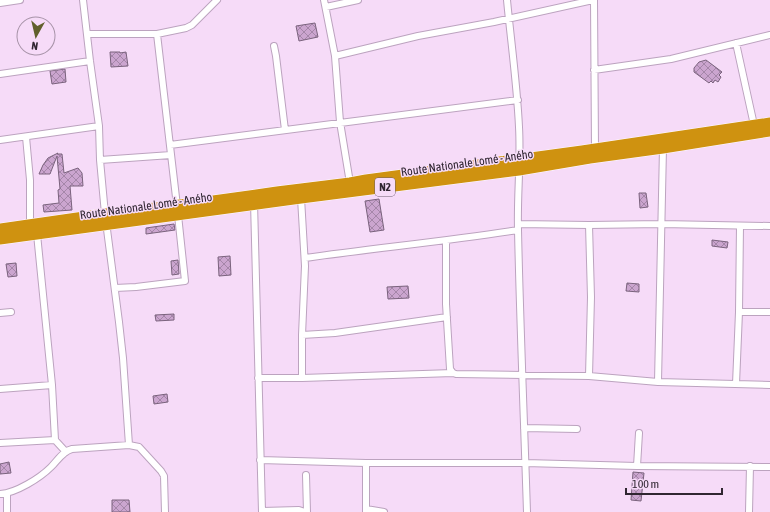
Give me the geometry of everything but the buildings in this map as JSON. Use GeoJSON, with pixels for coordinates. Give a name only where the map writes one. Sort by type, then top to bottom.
{"type":"FeatureCollection","features":[{"type":"Feature","properties":{"kind":"highway","name":"Route Nationale Lomé - Aného"},"geometry":{"type":"LineString","coordinates":[[253,200],[301,198],[519,164],[595,148],[770,123]]}},
{"type":"Feature","properties":{"kind":"highway","name":"Route Nationale Lomé - Aného"},"geometry":{"type":"LineString","coordinates":[[0,229],[106,219],[178,210],[253,200],[350,183],[519,164],[590,158],[770,131]]}},
{"type":"Feature","properties":{"kind":"highway","name":"Route Nationale Lomé - Aného"},"geometry":{"type":"LineString","coordinates":[[0,239],[37,234],[106,219]]}},
{"type":"Feature","properties":{"kind":"street"},"geometry":{"type":"LineString","coordinates":[[0,3],[20,0]]}},
{"type":"Feature","properties":{"kind":"street"},"geometry":{"type":"LineString","coordinates":[[83,0],[99,126],[100,160],[106,219],[123,358],[129,445]]}},
{"type":"Feature","properties":{"kind":"street"},"geometry":{"type":"LineString","coordinates":[[87,34],[157,34],[189,27],[217,0]]}},
{"type":"Feature","properties":{"kind":"street"},"geometry":{"type":"LineString","coordinates":[[324,0],[335,56],[340,122],[350,183]]}},
{"type":"Feature","properties":{"kind":"street"},"geometry":{"type":"LineString","coordinates":[[326,7],[358,0]]}},
{"type":"Feature","properties":{"kind":"street"},"geometry":{"type":"LineString","coordinates":[[507,0],[518,100],[520,145],[518,227],[527,512]]}},
{"type":"Feature","properties":{"kind":"street"},"geometry":{"type":"LineString","coordinates":[[335,56],[418,36],[509,19],[594,0],[595,148]]}},
{"type":"Feature","properties":{"kind":"street"},"geometry":{"type":"LineString","coordinates":[[115,288],[185,281],[157,34]]}},
{"type":"Feature","properties":{"kind":"street"},"geometry":{"type":"LineString","coordinates":[[594,70],[671,59],[770,35]]}},
{"type":"Feature","properties":{"kind":"street"},"geometry":{"type":"LineString","coordinates":[[736,44],[754,125]]}},
{"type":"Feature","properties":{"kind":"street"},"geometry":{"type":"LineString","coordinates":[[274,46],[286,130]]}},
{"type":"Feature","properties":{"kind":"street"},"geometry":{"type":"LineString","coordinates":[[0,74],[90,61]]}},
{"type":"Feature","properties":{"kind":"street"},"geometry":{"type":"LineString","coordinates":[[170,145],[518,100]]}},
{"type":"Feature","properties":{"kind":"street"},"geometry":{"type":"LineString","coordinates":[[0,140],[99,126]]}},
{"type":"Feature","properties":{"kind":"street"},"geometry":{"type":"LineString","coordinates":[[26,137],[30,180],[30,225]]}},
{"type":"Feature","properties":{"kind":"street"},"geometry":{"type":"LineString","coordinates":[[658,382],[663,148]]}},
{"type":"Feature","properties":{"kind":"street"},"geometry":{"type":"LineString","coordinates":[[100,160],[171,155]]}},
{"type":"Feature","properties":{"kind":"street"},"geometry":{"type":"LineString","coordinates":[[301,198],[305,258],[302,378]]}},
{"type":"Feature","properties":{"kind":"street"},"geometry":{"type":"LineString","coordinates":[[253,200],[262,512],[299,510],[306,512],[306,475]]}},
{"type":"Feature","properties":{"kind":"street"},"geometry":{"type":"LineString","coordinates":[[305,258],[446,240],[518,227],[662,224],[770,226]]}},
{"type":"Feature","properties":{"kind":"street"},"geometry":{"type":"LineString","coordinates":[[589,225],[591,297],[590,376]]}},
{"type":"Feature","properties":{"kind":"street"},"geometry":{"type":"LineString","coordinates":[[736,384],[740,226]]}},
{"type":"Feature","properties":{"kind":"street"},"geometry":{"type":"LineString","coordinates":[[37,234],[52,385],[55,440],[66,452]]}},
{"type":"Feature","properties":{"kind":"street"},"geometry":{"type":"LineString","coordinates":[[446,240],[446,316],[450,369],[453,373]]}},
{"type":"Feature","properties":{"kind":"street"},"geometry":{"type":"LineString","coordinates":[[0,313],[11,312]]}},
{"type":"Feature","properties":{"kind":"street"},"geometry":{"type":"LineString","coordinates":[[739,312],[770,312]]}},
{"type":"Feature","properties":{"kind":"street"},"geometry":{"type":"LineString","coordinates":[[302,335],[335,333],[446,316]]}},
{"type":"Feature","properties":{"kind":"street"},"geometry":{"type":"LineString","coordinates":[[258,378],[453,373],[590,376],[658,382],[770,384]]}},
{"type":"Feature","properties":{"kind":"street"},"geometry":{"type":"LineString","coordinates":[[0,389],[52,385]]}},
{"type":"Feature","properties":{"kind":"street"},"geometry":{"type":"LineString","coordinates":[[524,428],[578,430]]}},
{"type":"Feature","properties":{"kind":"street"},"geometry":{"type":"LineString","coordinates":[[637,466],[639,433]]}},
{"type":"Feature","properties":{"kind":"street"},"geometry":{"type":"LineString","coordinates":[[0,443],[55,440]]}},
{"type":"Feature","properties":{"kind":"street"},"geometry":{"type":"LineString","coordinates":[[7,512],[3,494],[31,482],[50,468],[66,452],[72,449],[129,445],[139,447],[164,476],[165,512]]}},
{"type":"Feature","properties":{"kind":"street"},"geometry":{"type":"LineString","coordinates":[[260,460],[366,463],[770,467]]}},
{"type":"Feature","properties":{"kind":"street"},"geometry":{"type":"LineString","coordinates":[[366,463],[366,511],[384,512]]}},
{"type":"Feature","properties":{"kind":"street"},"geometry":{"type":"LineString","coordinates":[[749,512],[750,466]]}}]}
